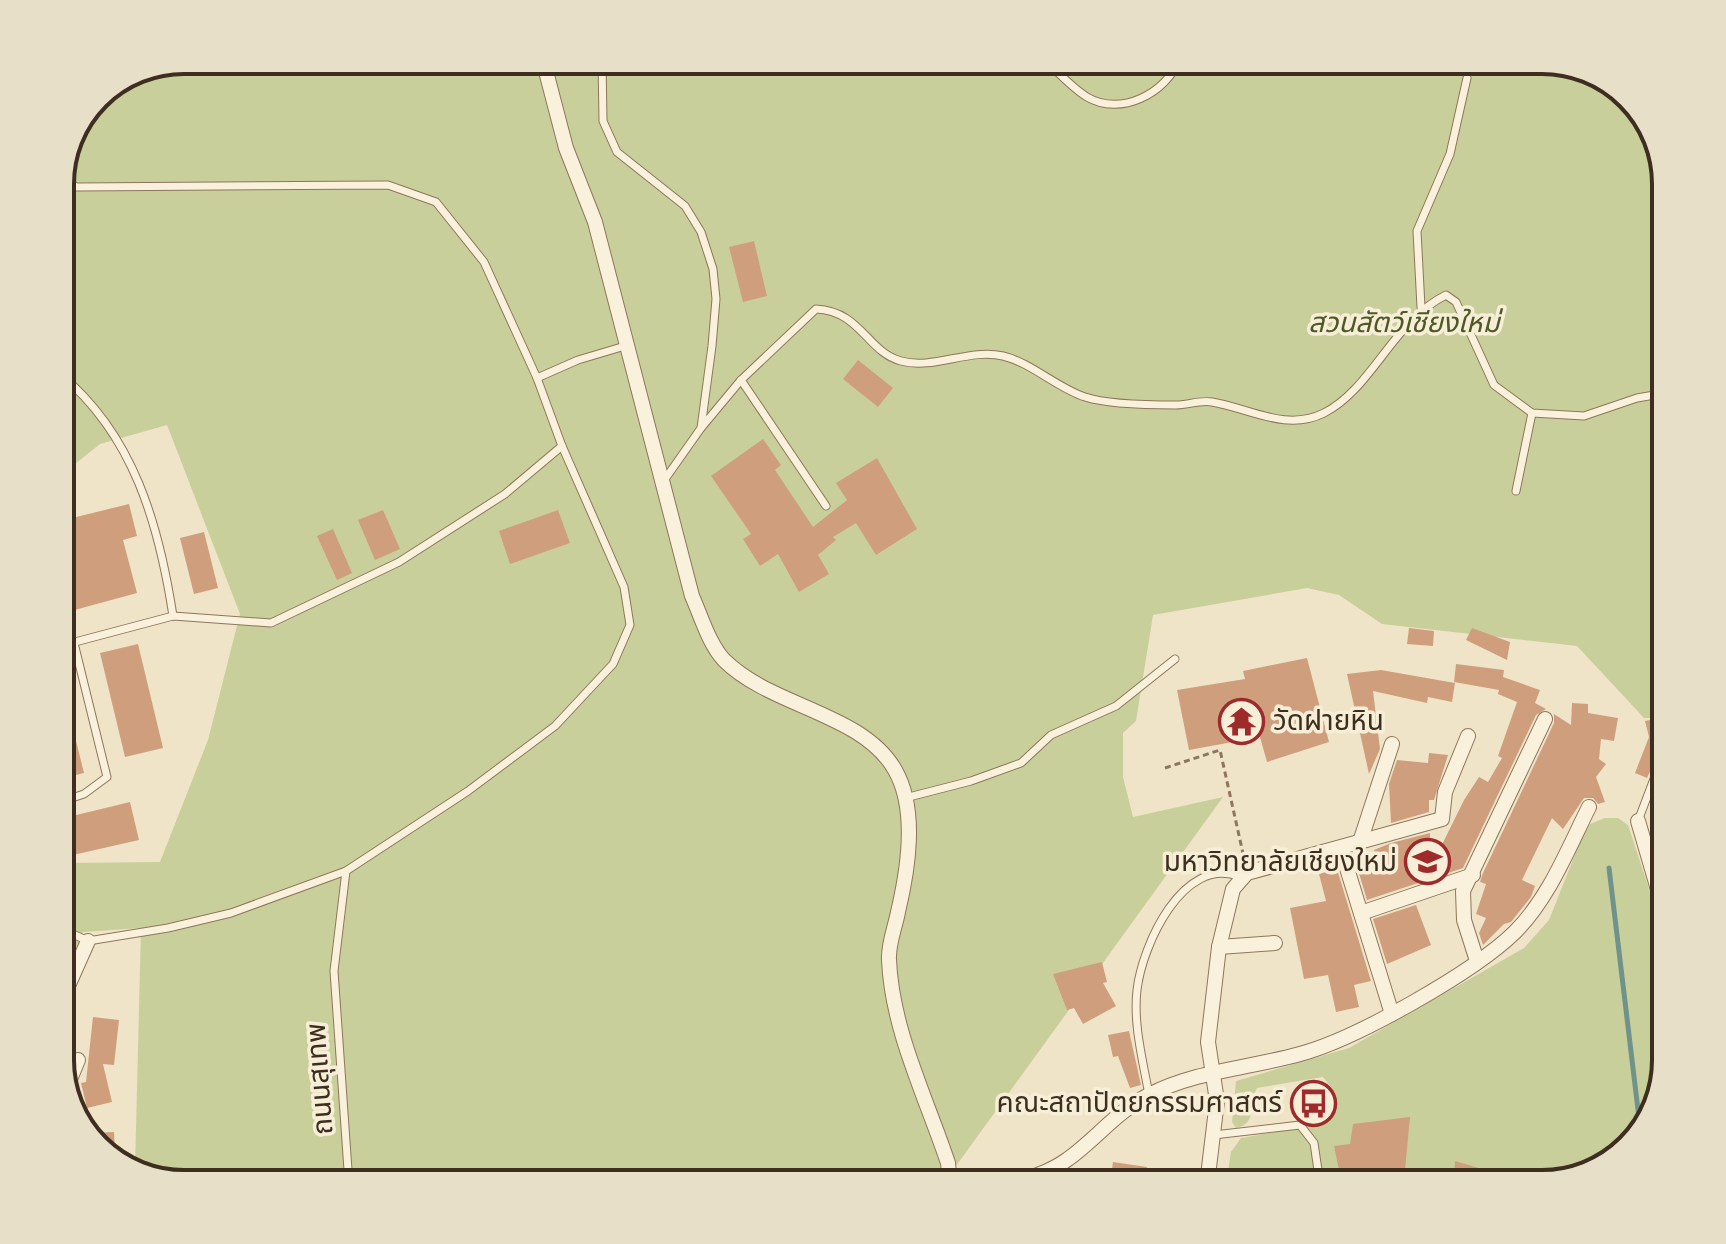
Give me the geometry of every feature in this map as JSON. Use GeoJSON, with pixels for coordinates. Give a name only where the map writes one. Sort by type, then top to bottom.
{"type":"FeatureCollection","features":[{"type":"Feature","properties":{"kind":"street"},"geometry":{"type":"LineString","coordinates":[[547,74],[566,148],[595,222],[692,596],[723,659],[794,704],[868,739],[892,764],[905,798],[908,842],[889,956],[892,993],[949,1170]]}},
{"type":"Feature","properties":{"kind":"street"},"geometry":{"type":"LineString","coordinates":[[1477,961],[1462,906],[1463,891],[1545,719]]}},
{"type":"Feature","properties":{"kind":"street"},"geometry":{"type":"LineString","coordinates":[[1209,1170],[1217,1101],[1208,1042],[1219,947],[1225,911],[1244,875],[1442,819],[1445,792],[1468,736]]}},
{"type":"Feature","properties":{"kind":"street"},"geometry":{"type":"LineString","coordinates":[[1360,842],[1392,744]]}},
{"type":"Feature","properties":{"kind":"street"},"geometry":{"type":"LineString","coordinates":[[1044,1170],[1069,1159],[1124,1110],[1149,1095],[1212,1074],[1318,1049],[1392,1014],[1477,961],[1515,932],[1544,895],[1589,807]]}},
{"type":"Feature","properties":{"kind":"street"},"geometry":{"type":"LineString","coordinates":[[1638,821],[1652,869]]}},
{"type":"Feature","properties":{"kind":"street"},"geometry":{"type":"LineString","coordinates":[[1341,849],[1392,1014]]}},
{"type":"Feature","properties":{"kind":"street"},"geometry":{"type":"LineString","coordinates":[[1361,913],[1473,875]]}},
{"type":"Feature","properties":{"kind":"street"},"geometry":{"type":"LineString","coordinates":[[74,972],[88,941]]}},
{"type":"Feature","properties":{"kind":"street"},"geometry":{"type":"LineString","coordinates":[[1219,947],[1275,943]]}},
{"type":"Feature","properties":{"kind":"street"},"geometry":{"type":"LineString","coordinates":[[74,1069],[78,1060]]}},
{"type":"Feature","properties":{"kind":"lane"},"geometry":{"type":"LineString","coordinates":[[602,74],[603,121],[617,152],[685,206],[701,232],[713,269],[716,299],[701,428]]}},
{"type":"Feature","properties":{"kind":"lane"},"geometry":{"type":"LineString","coordinates":[[1061,74],[1089,98],[1116,103],[1143,99],[1159,90],[1173,74]]}},
{"type":"Feature","properties":{"kind":"lane"},"geometry":{"type":"LineString","coordinates":[[1421,307],[1417,231],[1450,154],[1467,78]]}},
{"type":"Feature","properties":{"kind":"lane"},"geometry":{"type":"LineString","coordinates":[[74,186],[388,185],[436,202],[484,262],[537,378],[562,446],[624,587],[630,625],[613,664],[555,726],[468,791],[346,871],[231,913],[88,941],[74,934]]}},
{"type":"Feature","properties":{"kind":"lane"},"geometry":{"type":"LineString","coordinates":[[663,483],[701,428],[741,380],[816,309],[837,310],[896,360],[918,365],[958,356],[1003,356],[1086,397],[1177,405],[1210,401],[1254,416],[1283,420],[1324,413],[1421,307],[1446,295],[1456,302],[1494,385],[1532,413],[1584,416],[1652,395]]}},
{"type":"Feature","properties":{"kind":"lane"},"geometry":{"type":"LineString","coordinates":[[537,378],[578,360],[625,346]]}},
{"type":"Feature","properties":{"kind":"lane"},"geometry":{"type":"LineString","coordinates":[[741,380],[826,506]]}},
{"type":"Feature","properties":{"kind":"lane"},"geometry":{"type":"LineString","coordinates":[[74,386],[94,404],[148,498],[164,556],[173,616]]}},
{"type":"Feature","properties":{"kind":"lane"},"geometry":{"type":"LineString","coordinates":[[1516,491],[1532,413]]}},
{"type":"Feature","properties":{"kind":"lane"},"geometry":{"type":"LineString","coordinates":[[74,797],[84,794],[107,777],[74,643],[173,616],[271,623],[399,562],[505,494],[562,446]]}},
{"type":"Feature","properties":{"kind":"lane"},"geometry":{"type":"LineString","coordinates":[[905,798],[971,781],[1021,763],[1051,735],[1116,706],[1175,659]]}},
{"type":"Feature","properties":{"kind":"lane"},"geometry":{"type":"LineString","coordinates":[[1638,821],[1652,784]]}},
{"type":"Feature","properties":{"kind":"lane","name":"ถนนสุเทพ"},"geometry":{"type":"LineString","coordinates":[[346,871],[334,971],[348,1170]]}},
{"type":"Feature","properties":{"kind":"lane"},"geometry":{"type":"LineString","coordinates":[[1149,1095],[1138,1032],[1137,990],[1154,929],[1185,891],[1199,880],[1228,872],[1244,875]]}},
{"type":"Feature","properties":{"kind":"lane"},"geometry":{"type":"LineString","coordinates":[[1214,1135],[1300,1125],[1314,1143],[1318,1170]]}},
{"type":"Feature","properties":{"kind":"path"},"geometry":{"type":"LineString","coordinates":[[1165,768],[1220,750],[1244,875]]}},
{"type":"Feature","properties":{"kind":"green space","name":"สวนสัตว์เชียงใหม่"},"geometry":{"type":"Polygon","coordinates":[[[162,76],[1564,76],[1591,85],[1620,106],[1641,135],[1650,162],[1652,718],[1644,718],[1577,646],[1382,624],[1339,595],[1307,588],[1153,615],[1136,721],[1123,733],[1123,777],[1133,817],[1223,797],[953,1170],[169,1169],[135,1158],[141,928],[83,932],[74,953],[74,863],[160,862],[208,740],[240,614],[167,425],[100,444],[74,465],[74,176],[82,142],[106,106],[123,92],[162,76]]]}},
{"type":"Feature","properties":{"kind":"green space"},"geometry":{"type":"Polygon","coordinates":[[[1605,818],[1618,818],[1628,825],[1652,898],[1651,1075],[1637,1115],[1620,1138],[1591,1159],[1564,1168],[1542,1170],[1228,1170],[1231,1152],[1241,1138],[1326,1123],[1331,1087],[1323,1077],[1257,1088],[1250,1118],[1243,1126],[1236,1128],[1232,1122],[1236,1081],[1349,1048],[1524,948],[1549,920],[1590,824],[1605,818]]]}},
{"type":"Feature","properties":{"kind":"building"},"geometry":{"type":"Polygon","coordinates":[[[754,241],[767,296],[743,302],[729,247],[754,241]]]}},
{"type":"Feature","properties":{"kind":"building"},"geometry":{"type":"Polygon","coordinates":[[[858,360],[893,388],[878,407],[843,379],[858,360]]]}},
{"type":"Feature","properties":{"kind":"building"},"geometry":{"type":"Polygon","coordinates":[[[763,439],[781,465],[775,470],[813,527],[847,500],[836,483],[877,458],[917,529],[876,555],[856,523],[833,537],[836,540],[818,555],[829,574],[799,592],[778,554],[760,566],[743,539],[751,534],[711,476],[763,439]]]}},
{"type":"Feature","properties":{"kind":"building"},"geometry":{"type":"Polygon","coordinates":[[[129,504],[137,536],[123,540],[137,593],[74,610],[74,518],[129,504]]]}},
{"type":"Feature","properties":{"kind":"building"},"geometry":{"type":"Polygon","coordinates":[[[383,510],[400,549],[375,560],[358,520],[383,510]]]}},
{"type":"Feature","properties":{"kind":"building"},"geometry":{"type":"Polygon","coordinates":[[[558,510],[570,543],[510,564],[499,531],[558,510]]]}},
{"type":"Feature","properties":{"kind":"building"},"geometry":{"type":"Polygon","coordinates":[[[333,529],[352,573],[337,580],[317,536],[333,529]]]}},
{"type":"Feature","properties":{"kind":"building"},"geometry":{"type":"Polygon","coordinates":[[[204,532],[218,588],[194,594],[180,538],[204,532]]]}},
{"type":"Feature","properties":{"kind":"building"},"geometry":{"type":"Polygon","coordinates":[[[1409,628],[1434,631],[1433,646],[1407,644],[1409,628]]]}},
{"type":"Feature","properties":{"kind":"building"},"geometry":{"type":"Polygon","coordinates":[[[1472,628],[1510,642],[1507,660],[1466,640],[1472,628]]]}},
{"type":"Feature","properties":{"kind":"building"},"geometry":{"type":"Polygon","coordinates":[[[138,644],[163,748],[125,757],[100,653],[138,644]]]}},
{"type":"Feature","properties":{"kind":"building"},"geometry":{"type":"Polygon","coordinates":[[[1307,658],[1329,742],[1267,762],[1260,737],[1189,750],[1177,690],[1245,679],[1243,671],[1307,658]]]}},
{"type":"Feature","properties":{"kind":"building"},"geometry":{"type":"Polygon","coordinates":[[[1456,664],[1504,670],[1503,677],[1540,690],[1535,703],[1546,709],[1536,715],[1463,868],[1367,900],[1355,860],[1375,855],[1374,850],[1391,843],[1430,833],[1431,867],[1464,800],[1479,777],[1488,782],[1502,758],[1498,756],[1517,702],[1498,694],[1499,690],[1454,682],[1456,664]]]}},
{"type":"Feature","properties":{"kind":"building"},"geometry":{"type":"Polygon","coordinates":[[[1381,670],[1455,683],[1452,702],[1428,697],[1427,703],[1373,691],[1380,749],[1369,774],[1347,674],[1381,670]]]}},
{"type":"Feature","properties":{"kind":"building"},"geometry":{"type":"Polygon","coordinates":[[[1572,703],[1588,704],[1588,713],[1618,718],[1614,741],[1601,739],[1599,759],[1606,764],[1596,777],[1605,802],[1598,804],[1593,798],[1584,798],[1563,829],[1552,818],[1522,880],[1535,886],[1531,897],[1511,922],[1504,924],[1483,945],[1479,933],[1486,918],[1476,914],[1486,884],[1480,882],[1483,873],[1554,723],[1554,714],[1571,725],[1572,703]]]}},
{"type":"Feature","properties":{"kind":"building"},"geometry":{"type":"Polygon","coordinates":[[[1652,720],[1652,767],[1647,778],[1635,773],[1649,737],[1645,721],[1652,720]]]}},
{"type":"Feature","properties":{"kind":"building"},"geometry":{"type":"Polygon","coordinates":[[[74,732],[84,773],[74,776],[74,732]]]}},
{"type":"Feature","properties":{"kind":"building"},"geometry":{"type":"Polygon","coordinates":[[[1429,753],[1448,755],[1434,800],[1429,800],[1429,812],[1391,823],[1389,784],[1397,760],[1428,763],[1429,753]]]}},
{"type":"Feature","properties":{"kind":"building"},"geometry":{"type":"Polygon","coordinates":[[[130,802],[139,840],[74,855],[74,816],[130,802]]]}},
{"type":"Feature","properties":{"kind":"building"},"geometry":{"type":"Polygon","coordinates":[[[1337,869],[1371,981],[1354,985],[1359,1007],[1336,1012],[1328,975],[1304,979],[1290,908],[1326,901],[1319,874],[1337,869]]]}},
{"type":"Feature","properties":{"kind":"building"},"geometry":{"type":"Polygon","coordinates":[[[1416,905],[1431,945],[1387,964],[1373,919],[1416,905]]]}},
{"type":"Feature","properties":{"kind":"building"},"geometry":{"type":"Polygon","coordinates":[[[1102,962],[1107,982],[1103,983],[1116,1006],[1083,1024],[1074,1008],[1067,1010],[1053,974],[1102,962]]]}},
{"type":"Feature","properties":{"kind":"building"},"geometry":{"type":"Polygon","coordinates":[[[93,1017],[119,1020],[114,1065],[103,1064],[112,1102],[87,1108],[81,1083],[86,1082],[93,1017]]]}},
{"type":"Feature","properties":{"kind":"building"},"geometry":{"type":"Polygon","coordinates":[[[1129,1031],[1141,1085],[1130,1088],[1118,1056],[1113,1057],[1108,1035],[1129,1031]]]}},
{"type":"Feature","properties":{"kind":"building"},"geometry":{"type":"Polygon","coordinates":[[[1410,1117],[1405,1170],[1339,1170],[1334,1146],[1350,1144],[1353,1124],[1410,1117]]]}},
{"type":"Feature","properties":{"kind":"building"},"geometry":{"type":"Polygon","coordinates":[[[114,1132],[115,1145],[101,1133],[114,1132]]]}},
{"type":"Feature","properties":{"kind":"building"},"geometry":{"type":"Polygon","coordinates":[[[1455,1161],[1486,1170],[1455,1170],[1455,1161]]]}},
{"type":"Feature","properties":{"kind":"building"},"geometry":{"type":"Polygon","coordinates":[[[1113,1162],[1147,1167],[1146,1170],[1112,1170],[1113,1162]]]}},
{"type":"Feature","properties":{"kind":"waterway"},"geometry":{"type":"LineString","coordinates":[[1609,868],[1638,1112]]}},
{"type":"Feature","properties":{"kind":"place","name":"วัดฝายหิน"},"geometry":{"type":"Point","coordinates":[1242,721]}},
{"type":"Feature","properties":{"kind":"place","name":"มหาวิทยาลัยเชียงใหม่"},"geometry":{"type":"Point","coordinates":[1428,862]}},
{"type":"Feature","properties":{"kind":"place","name":"คณะสถาปัตยกรรมศาสตร์"},"geometry":{"type":"Point","coordinates":[1313,1103]}}]}
